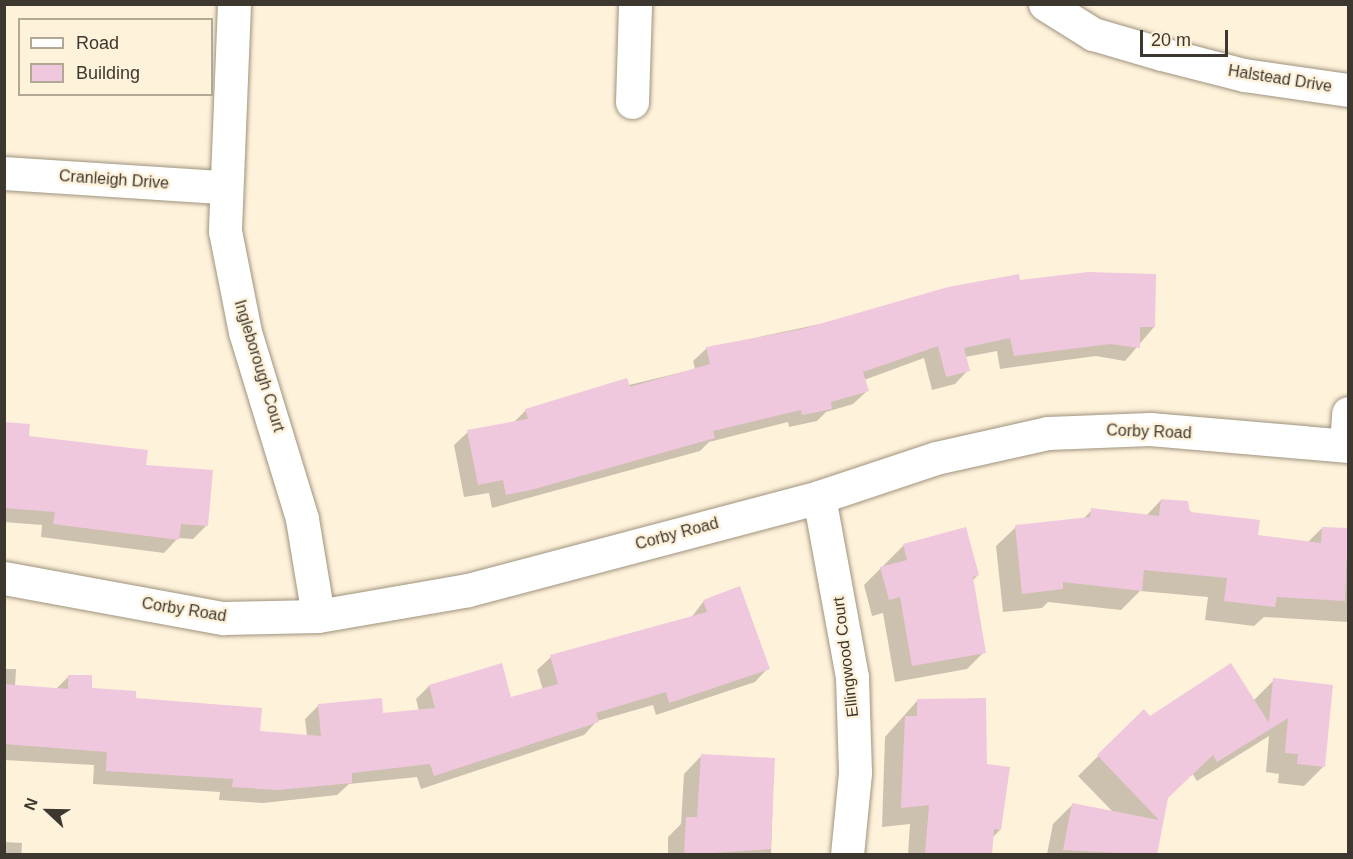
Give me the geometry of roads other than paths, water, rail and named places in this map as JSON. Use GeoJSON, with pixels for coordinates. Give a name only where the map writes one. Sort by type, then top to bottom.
{"type":"FeatureCollection","features":[{"type":"Feature","properties":{"kind":"street","name":"Ingleborough Court"},"geometry":{"type":"LineString","coordinates":[[234,4],[223,187],[233,280],[302,519],[318,616]]}},
{"type":"Feature","properties":{"kind":"street"},"geometry":{"type":"LineString","coordinates":[[632,102],[635,4]]}},
{"type":"Feature","properties":{"kind":"street","name":"Halstead Drive"},"geometry":{"type":"LineString","coordinates":[[1045,4],[1093,34],[1162,54],[1244,75],[1348,90]]}},
{"type":"Feature","properties":{"kind":"street","name":"Cranleigh Drive"},"geometry":{"type":"LineString","coordinates":[[4,173],[223,187]]}},
{"type":"Feature","properties":{"kind":"street"},"geometry":{"type":"LineString","coordinates":[[1347,445],[1348,413]]}},
{"type":"Feature","properties":{"kind":"street","name":"Corby Road"},"geometry":{"type":"LineString","coordinates":[[4,578],[223,618],[318,616],[468,590],[819,497],[936,458],[1048,433],[1150,429],[1347,445]]}},
{"type":"Feature","properties":{"kind":"street","name":"Ellingwood Court"},"geometry":{"type":"LineString","coordinates":[[819,497],[852,677],[855,773],[847,855]]}}]}
